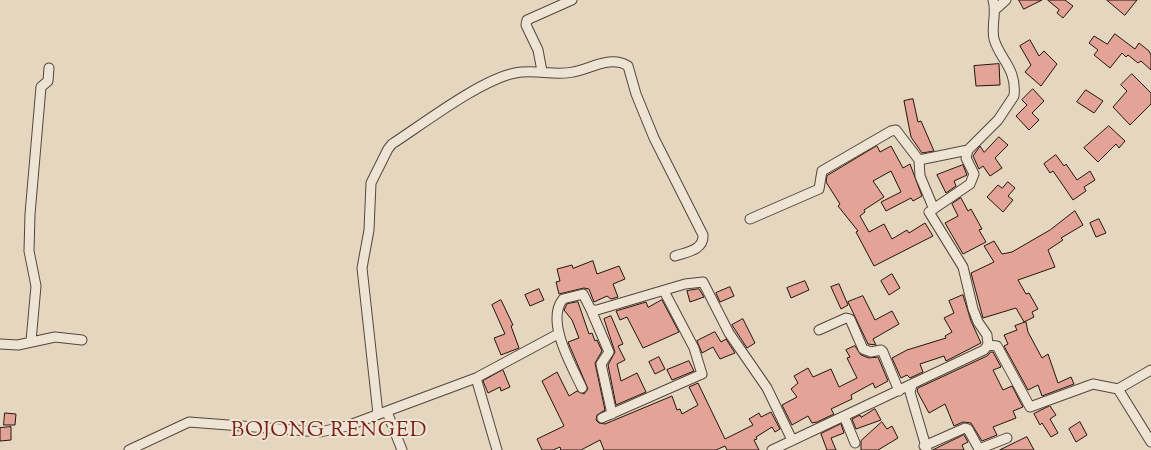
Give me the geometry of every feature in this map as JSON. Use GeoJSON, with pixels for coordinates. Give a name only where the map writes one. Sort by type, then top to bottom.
{"type":"FeatureCollection","features":[{"type":"Feature","properties":{"kind":"street"},"geometry":{"type":"LineString","coordinates":[[542,71],[538,50],[526,25],[527,20],[572,0]]}},
{"type":"Feature","properties":{"kind":"street"},"geometry":{"type":"LineString","coordinates":[[772,450],[984,350],[988,345],[987,335],[978,322],[973,310],[963,267],[929,210],[970,184],[973,180],[974,174],[966,158],[968,150],[998,120],[1014,96],[1012,75],[994,37],[994,4],[1006,0]]}},
{"type":"Feature","properties":{"kind":"street"},"geometry":{"type":"LineString","coordinates":[[402,450],[383,413],[362,268],[369,230],[372,178],[388,149],[450,106],[498,78],[516,73],[542,71],[570,73],[590,66],[611,62],[628,66],[636,94],[654,138],[703,235],[704,241],[700,247],[676,256]]}},
{"type":"Feature","properties":{"kind":"street"},"geometry":{"type":"LineString","coordinates":[[32,342],[36,286],[28,251],[30,214],[41,88],[48,81],[49,68]]}},
{"type":"Feature","properties":{"kind":"street"},"geometry":{"type":"LineString","coordinates":[[750,218],[819,189],[822,172],[891,130],[899,132],[919,160],[920,176],[933,207]]}},
{"type":"Feature","properties":{"kind":"street"},"geometry":{"type":"LineString","coordinates":[[919,160],[968,150]]}},
{"type":"Feature","properties":{"kind":"street"},"geometry":{"type":"LineString","coordinates":[[590,310],[696,281],[703,282],[707,286],[729,333],[766,388],[792,440]]}},
{"type":"Feature","properties":{"kind":"street"},"geometry":{"type":"LineString","coordinates":[[602,418],[702,374],[694,348],[664,291]]}},
{"type":"Feature","properties":{"kind":"street"},"geometry":{"type":"LineString","coordinates":[[582,388],[558,334],[559,307],[563,298],[582,294],[609,352],[601,364],[612,414]]}},
{"type":"Feature","properties":{"kind":"street"},"geometry":{"type":"LineString","coordinates":[[819,330],[846,318],[850,319],[863,349],[871,352],[881,350],[883,352],[899,391]]}},
{"type":"Feature","properties":{"kind":"street"},"geometry":{"type":"LineString","coordinates":[[129,450],[189,422],[320,432],[347,426],[476,378],[558,334]]}},
{"type":"Feature","properties":{"kind":"street"},"geometry":{"type":"LineString","coordinates":[[0,344],[18,345],[55,337],[82,340]]}},
{"type":"Feature","properties":{"kind":"street"},"geometry":{"type":"LineString","coordinates":[[988,345],[997,346],[1030,407],[1093,384],[1118,389],[1151,370]]}},
{"type":"Feature","properties":{"kind":"street"},"geometry":{"type":"LineString","coordinates":[[476,378],[498,450]]}},
{"type":"Feature","properties":{"kind":"street"},"geometry":{"type":"LineString","coordinates":[[912,385],[910,392],[926,448],[965,428],[968,429],[979,449],[1007,438]]}},
{"type":"Feature","properties":{"kind":"street"},"geometry":{"type":"LineString","coordinates":[[1118,389],[1151,442]]}},
{"type":"Feature","properties":{"kind":"street"},"geometry":{"type":"LineString","coordinates":[[844,416],[855,443]]}},
{"type":"Feature","properties":{"kind":"building"},"geometry":{"type":"Polygon","coordinates":[[[1019,0],[1042,0],[1024,9],[1019,0]]]}},
{"type":"Feature","properties":{"kind":"building"},"geometry":{"type":"Polygon","coordinates":[[[1048,0],[1065,0],[1073,6],[1063,18],[1057,13],[1059,10],[1048,0]]]}},
{"type":"Feature","properties":{"kind":"building"},"geometry":{"type":"Polygon","coordinates":[[[1107,0],[1137,0],[1125,15],[1107,0]]]}},
{"type":"Feature","properties":{"kind":"building"},"geometry":{"type":"Polygon","coordinates":[[[1115,34],[1135,49],[1139,43],[1149,51],[1151,55],[1151,70],[1141,61],[1138,63],[1122,53],[1110,68],[1094,55],[1098,50],[1089,43],[1094,36],[1107,44],[1115,34]]]}},
{"type":"Feature","properties":{"kind":"building"},"geometry":{"type":"Polygon","coordinates":[[[1030,40],[1039,56],[1044,51],[1057,64],[1041,86],[1025,72],[1031,65],[1020,46],[1030,40]]]}},
{"type":"Feature","properties":{"kind":"building"},"geometry":{"type":"Polygon","coordinates":[[[999,64],[1000,85],[976,86],[974,66],[999,64]]]}},
{"type":"Feature","properties":{"kind":"building"},"geometry":{"type":"Polygon","coordinates":[[[1132,74],[1151,93],[1151,104],[1130,125],[1113,107],[1127,91],[1121,85],[1132,74]]]}},
{"type":"Feature","properties":{"kind":"building"},"geometry":{"type":"Polygon","coordinates":[[[1033,89],[1044,101],[1032,113],[1039,120],[1029,130],[1016,116],[1027,105],[1022,100],[1033,89]]]}},
{"type":"Feature","properties":{"kind":"building"},"geometry":{"type":"Polygon","coordinates":[[[1086,90],[1103,101],[1094,113],[1077,102],[1086,90]]]}},
{"type":"Feature","properties":{"kind":"building"},"geometry":{"type":"Polygon","coordinates":[[[913,99],[918,122],[921,121],[934,151],[922,153],[911,137],[904,101],[913,99]]]}},
{"type":"Feature","properties":{"kind":"building"},"geometry":{"type":"Polygon","coordinates":[[[1109,126],[1125,141],[1119,148],[1116,144],[1098,162],[1084,148],[1109,126]]]}},
{"type":"Feature","properties":{"kind":"building"},"geometry":{"type":"Polygon","coordinates":[[[999,137],[1008,145],[995,158],[1002,168],[990,176],[983,166],[979,169],[973,156],[980,146],[984,152],[999,137]]]}},
{"type":"Feature","properties":{"kind":"building"},"geometry":{"type":"Polygon","coordinates":[[[877,146],[880,152],[891,146],[903,168],[910,164],[922,196],[913,201],[911,198],[886,211],[881,202],[901,192],[891,171],[873,181],[884,197],[864,210],[865,212],[860,216],[869,232],[884,224],[892,239],[907,230],[909,233],[925,223],[933,236],[874,266],[856,232],[858,231],[838,206],[840,204],[826,182],[827,176],[877,146]]]}},
{"type":"Feature","properties":{"kind":"building"},"geometry":{"type":"Polygon","coordinates":[[[1056,155],[1064,166],[1066,164],[1077,180],[1090,171],[1095,180],[1084,187],[1086,191],[1073,200],[1053,171],[1050,173],[1044,164],[1056,155]]]}},
{"type":"Feature","properties":{"kind":"building"},"geometry":{"type":"Polygon","coordinates":[[[963,165],[967,175],[954,181],[956,186],[946,193],[937,175],[963,165]]]}},
{"type":"Feature","properties":{"kind":"building"},"geometry":{"type":"Polygon","coordinates":[[[1008,182],[1015,188],[1008,196],[1013,200],[1003,212],[987,197],[998,185],[1002,188],[1008,182]]]}},
{"type":"Feature","properties":{"kind":"building"},"geometry":{"type":"Polygon","coordinates":[[[961,198],[968,211],[971,209],[982,229],[979,230],[986,242],[963,254],[945,223],[958,216],[952,204],[961,198]]]}},
{"type":"Feature","properties":{"kind":"building"},"geometry":{"type":"Polygon","coordinates":[[[1075,211],[1083,225],[1061,238],[1063,240],[1048,250],[1055,267],[1018,280],[1026,294],[1029,293],[1038,309],[1032,312],[1034,317],[1024,322],[1016,308],[983,318],[971,273],[994,262],[984,246],[994,241],[1002,254],[1012,252],[1050,230],[1075,211]]]}},
{"type":"Feature","properties":{"kind":"building"},"geometry":{"type":"Polygon","coordinates":[[[1099,219],[1106,233],[1096,237],[1090,223],[1099,219]]]}},
{"type":"Feature","properties":{"kind":"building"},"geometry":{"type":"Polygon","coordinates":[[[593,261],[597,274],[619,266],[625,279],[613,284],[618,297],[611,299],[607,296],[594,302],[589,289],[584,288],[559,294],[556,282],[560,281],[557,269],[572,265],[573,268],[593,261]]]}},
{"type":"Feature","properties":{"kind":"building"},"geometry":{"type":"Polygon","coordinates":[[[892,274],[900,288],[889,295],[881,281],[892,274]]]}},
{"type":"Feature","properties":{"kind":"building"},"geometry":{"type":"Polygon","coordinates":[[[805,281],[809,290],[791,298],[787,288],[805,281]]]}},
{"type":"Feature","properties":{"kind":"building"},"geometry":{"type":"Polygon","coordinates":[[[839,284],[848,305],[841,309],[831,287],[839,284]]]}},
{"type":"Feature","properties":{"kind":"building"},"geometry":{"type":"Polygon","coordinates":[[[730,287],[734,296],[720,302],[716,293],[730,287]]]}},
{"type":"Feature","properties":{"kind":"building"},"geometry":{"type":"Polygon","coordinates":[[[539,289],[544,300],[530,306],[525,295],[539,289]]]}},
{"type":"Feature","properties":{"kind":"building"},"geometry":{"type":"Polygon","coordinates":[[[699,289],[704,297],[690,302],[687,291],[699,289]]]}},
{"type":"Feature","properties":{"kind":"building"},"geometry":{"type":"Polygon","coordinates":[[[963,295],[971,321],[981,343],[946,361],[944,356],[920,364],[923,372],[910,378],[907,375],[901,378],[892,358],[907,350],[946,338],[945,336],[952,332],[944,318],[954,313],[949,301],[963,295]]]}},
{"type":"Feature","properties":{"kind":"building"},"geometry":{"type":"Polygon","coordinates":[[[863,296],[875,320],[892,311],[899,324],[873,339],[876,345],[868,344],[848,302],[863,296]]]}},
{"type":"Feature","properties":{"kind":"building"},"geometry":{"type":"Polygon","coordinates":[[[501,300],[513,325],[511,326],[519,348],[501,355],[494,338],[505,334],[492,305],[501,300]]]}},
{"type":"Feature","properties":{"kind":"building"},"geometry":{"type":"Polygon","coordinates":[[[662,300],[679,332],[643,348],[627,317],[620,320],[616,311],[646,302],[648,307],[662,300]]]}},
{"type":"Feature","properties":{"kind":"building"},"geometry":{"type":"Polygon","coordinates":[[[578,302],[589,334],[592,333],[602,351],[595,363],[605,410],[597,415],[596,420],[599,423],[605,424],[672,396],[677,410],[680,409],[682,414],[698,405],[689,387],[698,383],[725,439],[753,425],[749,419],[759,413],[761,417],[771,412],[780,429],[775,432],[772,427],[756,437],[757,439],[754,440],[759,450],[727,450],[725,446],[716,450],[604,450],[600,440],[581,450],[561,450],[560,447],[553,450],[542,450],[537,439],[564,426],[542,381],[557,372],[569,396],[577,391],[584,394],[588,389],[568,342],[579,338],[572,320],[564,310],[567,304],[578,302]]]}},
{"type":"Feature","properties":{"kind":"building"},"geometry":{"type":"Polygon","coordinates":[[[611,316],[623,344],[618,346],[625,360],[617,364],[621,381],[637,373],[646,392],[616,405],[608,365],[615,352],[604,319],[611,316]]]}},
{"type":"Feature","properties":{"kind":"building"},"geometry":{"type":"Polygon","coordinates":[[[743,319],[755,343],[747,348],[732,325],[743,319]]]}},
{"type":"Feature","properties":{"kind":"building"},"geometry":{"type":"Polygon","coordinates":[[[1026,322],[1028,332],[1042,358],[1048,354],[1058,383],[1071,377],[1074,384],[1042,396],[1038,385],[1028,390],[1004,346],[1008,344],[1004,335],[1017,330],[1015,326],[1026,322]]]}},
{"type":"Feature","properties":{"kind":"building"},"geometry":{"type":"Polygon","coordinates":[[[715,332],[721,342],[726,339],[735,353],[720,359],[713,347],[702,353],[697,341],[715,332]]]}},
{"type":"Feature","properties":{"kind":"building"},"geometry":{"type":"Polygon","coordinates":[[[855,346],[861,355],[869,358],[878,357],[888,381],[875,388],[873,383],[851,395],[852,399],[831,409],[834,414],[817,422],[812,423],[808,416],[792,425],[782,405],[797,397],[791,389],[798,383],[794,376],[808,368],[813,377],[831,369],[839,387],[857,378],[847,358],[850,357],[846,350],[855,346]]]}},
{"type":"Feature","properties":{"kind":"building"},"geometry":{"type":"Polygon","coordinates":[[[993,352],[1001,367],[993,370],[1003,390],[1012,386],[1023,407],[1013,411],[1016,418],[993,427],[997,435],[982,441],[971,423],[963,422],[954,426],[945,404],[929,413],[917,391],[918,388],[987,356],[993,352]]]}},
{"type":"Feature","properties":{"kind":"building"},"geometry":{"type":"Polygon","coordinates":[[[659,357],[665,369],[655,374],[649,362],[659,357]]]}},
{"type":"Feature","properties":{"kind":"building"},"geometry":{"type":"Polygon","coordinates":[[[689,361],[694,371],[672,380],[667,370],[689,361]]]}},
{"type":"Feature","properties":{"kind":"building"},"geometry":{"type":"Polygon","coordinates":[[[503,370],[510,387],[501,391],[500,387],[488,393],[483,381],[503,370]]]}},
{"type":"Feature","properties":{"kind":"building"},"geometry":{"type":"Polygon","coordinates":[[[1050,406],[1056,415],[1050,419],[1058,433],[1051,437],[1042,423],[1040,425],[1034,414],[1050,406]]]}},
{"type":"Feature","properties":{"kind":"building"},"geometry":{"type":"Polygon","coordinates":[[[875,409],[881,420],[856,429],[852,419],[860,415],[861,417],[875,409]]]}},
{"type":"Feature","properties":{"kind":"building"},"geometry":{"type":"Polygon","coordinates":[[[5,413],[16,414],[15,425],[4,425],[5,413]]]}},
{"type":"Feature","properties":{"kind":"building"},"geometry":{"type":"Polygon","coordinates":[[[882,422],[887,429],[892,426],[898,438],[878,450],[861,450],[861,441],[882,422]]]}},
{"type":"Feature","properties":{"kind":"building"},"geometry":{"type":"Polygon","coordinates":[[[1080,422],[1087,435],[1076,442],[1069,429],[1080,422]]]}},
{"type":"Feature","properties":{"kind":"building"},"geometry":{"type":"Polygon","coordinates":[[[841,424],[844,433],[831,438],[836,450],[827,450],[821,434],[841,424]]]}},
{"type":"Feature","properties":{"kind":"building"},"geometry":{"type":"Polygon","coordinates":[[[11,427],[11,440],[0,441],[0,428],[11,427]]]}},
{"type":"Feature","properties":{"kind":"building"},"geometry":{"type":"Polygon","coordinates":[[[964,435],[968,442],[962,445],[964,450],[933,450],[964,435]]]}},
{"type":"Feature","properties":{"kind":"building"},"geometry":{"type":"Polygon","coordinates":[[[1027,437],[1034,450],[1000,450],[1027,437]]]}},
{"type":"Feature","properties":{"kind":"district","name":"BOJONG RENGED"},"geometry":{"type":"Point","coordinates":[329,432]}}]}
